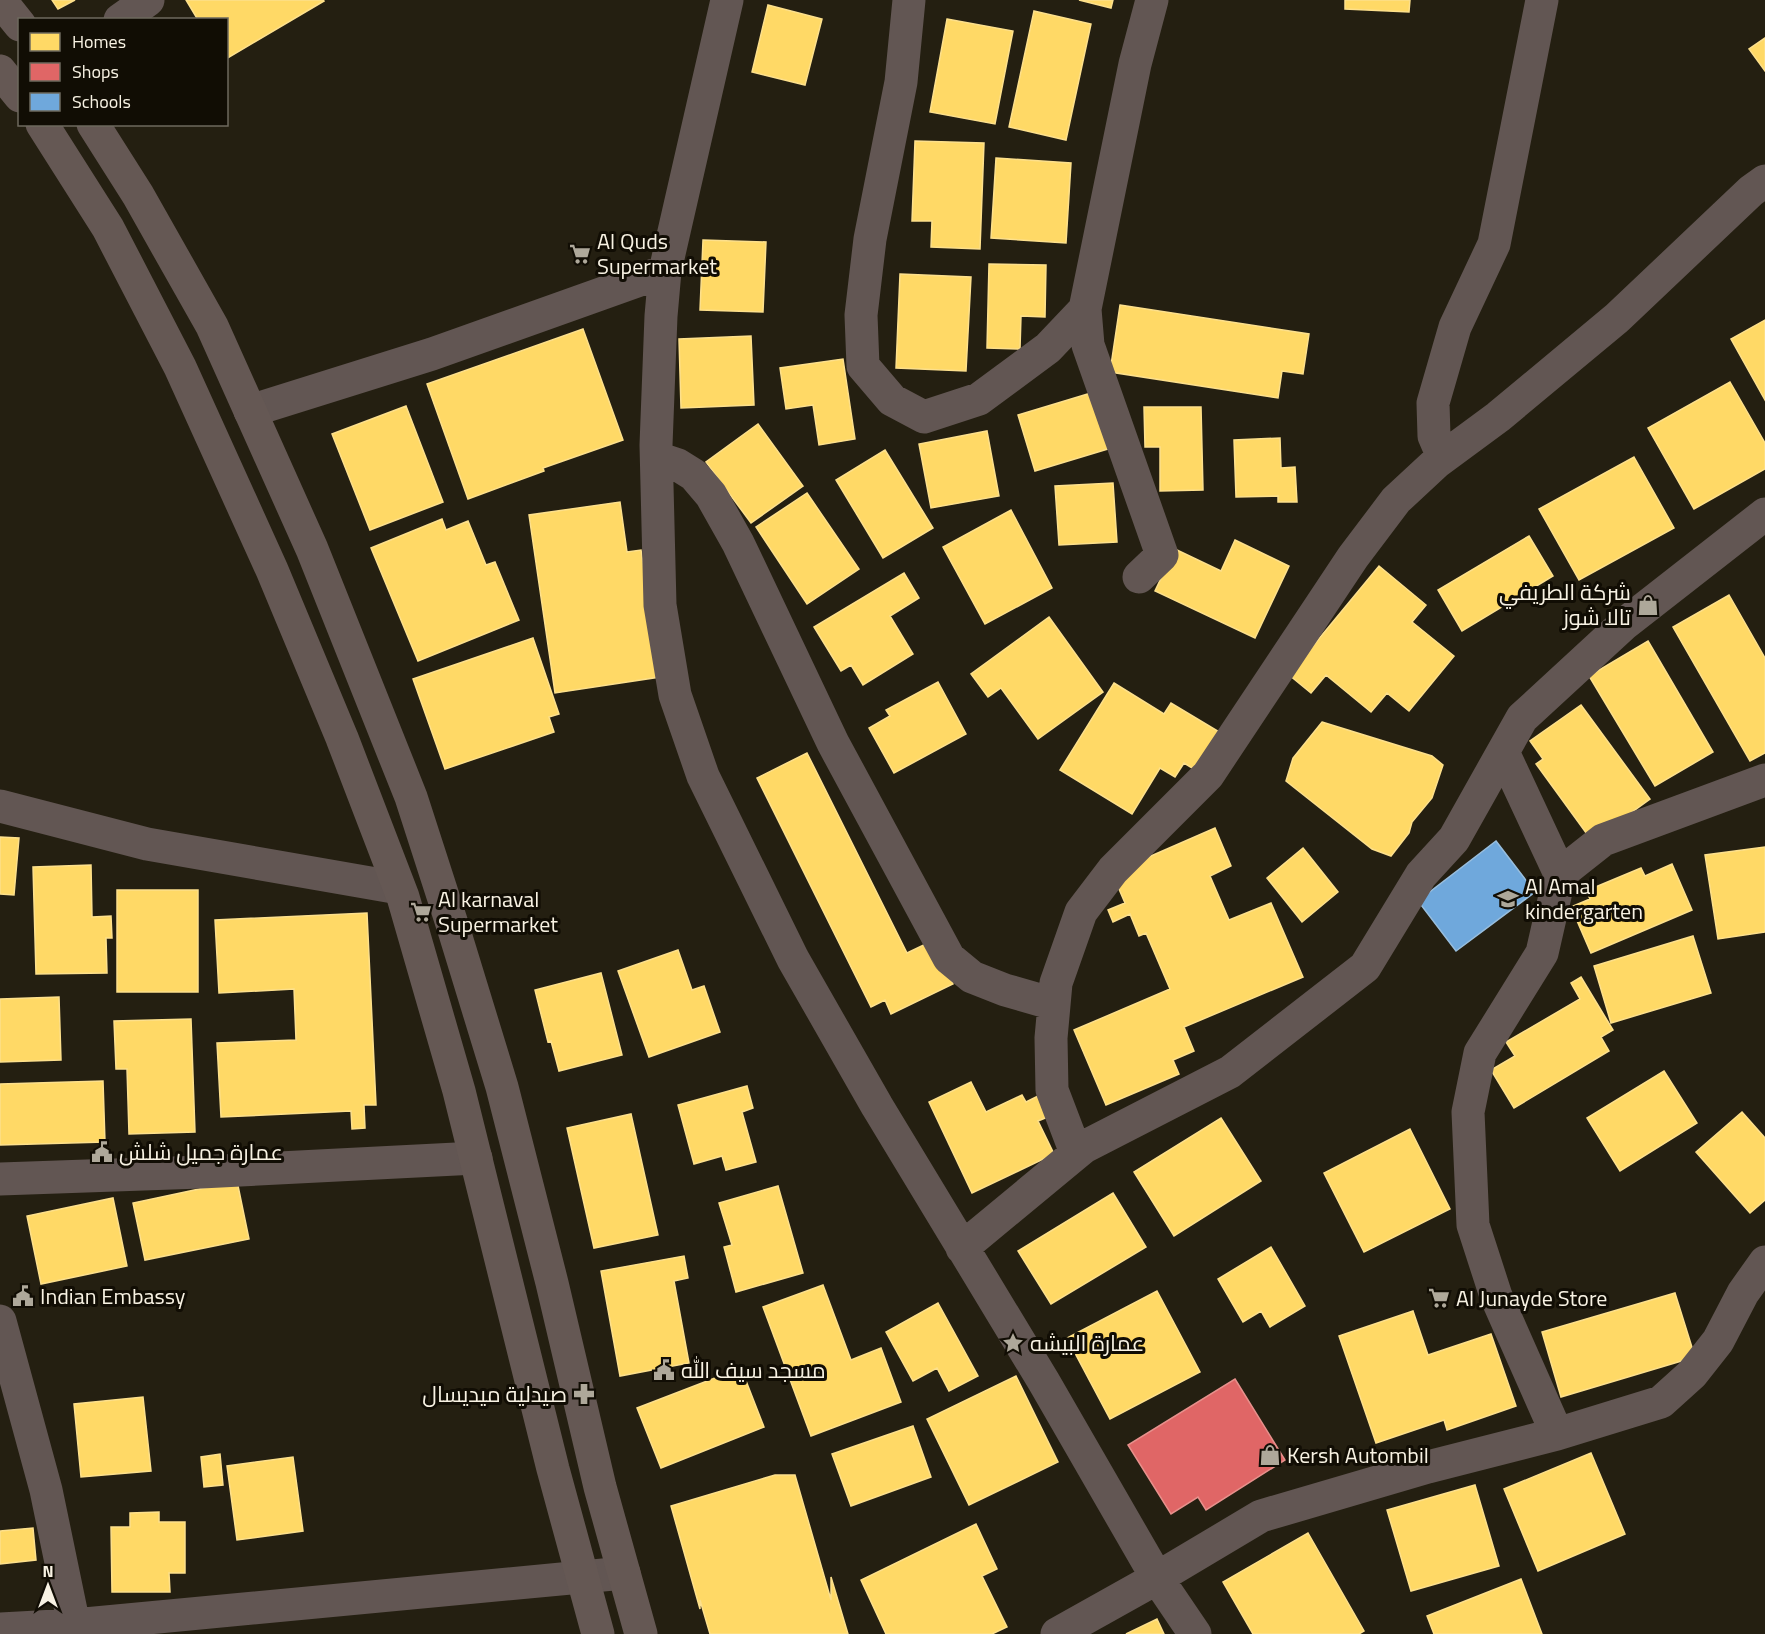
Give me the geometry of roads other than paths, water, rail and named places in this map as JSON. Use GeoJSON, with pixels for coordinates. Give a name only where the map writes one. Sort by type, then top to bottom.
{"type":"FeatureCollection","features":[{"type":"Feature","properties":{"kind":"main road"},"geometry":{"type":"LineString","coordinates":[[0,0],[18,22]]}},
{"type":"Feature","properties":{"kind":"main road"},"geometry":{"type":"LineString","coordinates":[[0,71],[18,94]]}},
{"type":"Feature","properties":{"kind":"main road"},"geometry":{"type":"LineString","coordinates":[[43,126],[108,228],[180,367],[276,581],[342,738],[399,888],[459,1091],[553,1469],[598,1634]]}},
{"type":"Feature","properties":{"kind":"main road"},"geometry":{"type":"LineString","coordinates":[[94,126],[138,195],[212,326],[312,549],[411,797],[502,1087],[552,1283],[600,1487],[641,1634]]}},
{"type":"Feature","properties":{"kind":"street"},"geometry":{"type":"LineString","coordinates":[[123,18],[148,0]]}},
{"type":"Feature","properties":{"kind":"street"},"geometry":{"type":"LineString","coordinates":[[727,0],[665,271],[661,316],[657,458],[660,605],[675,695],[703,776],[793,958],[877,1106],[1044,1382],[1157,1578],[1195,1634]]}},
{"type":"Feature","properties":{"kind":"street"},"geometry":{"type":"LineString","coordinates":[[909,0],[901,82],[870,239],[861,315],[863,366],[892,400],[924,417],[979,399],[1048,348],[1085,309]]}},
{"type":"Feature","properties":{"kind":"street"},"geometry":{"type":"LineString","coordinates":[[1139,577],[1162,555],[1088,345],[1085,309],[1133,76],[1152,0]]}},
{"type":"Feature","properties":{"kind":"street"},"geometry":{"type":"LineString","coordinates":[[1443,457],[1434,436],[1433,403],[1455,327],[1494,244],[1542,0]]}},
{"type":"Feature","properties":{"kind":"street"},"geometry":{"type":"LineString","coordinates":[[1076,1154],[1052,1090],[1052,1038],[1056,983],[1081,912],[1113,870],[1208,775],[1353,556],[1396,500],[1443,457],[1498,417],[1617,318],[1751,191],[1765,181]]}},
{"type":"Feature","properties":{"kind":"street"},"geometry":{"type":"LineString","coordinates":[[250,411],[432,354],[665,271]]}},
{"type":"Feature","properties":{"kind":"street"},"geometry":{"type":"LineString","coordinates":[[657,458],[678,465],[694,475],[711,495],[738,543],[833,743],[949,958],[972,977],[1005,990],[1054,1004]]}},
{"type":"Feature","properties":{"kind":"street"},"geometry":{"type":"LineString","coordinates":[[962,1248],[1084,1147],[1230,1072],[1365,967],[1421,875],[1454,839],[1522,718],[1623,625],[1765,514]]}},
{"type":"Feature","properties":{"kind":"street"},"geometry":{"type":"LineString","coordinates":[[1503,752],[1560,874],[1542,953],[1480,1053],[1468,1112],[1473,1225],[1496,1296],[1557,1434]]}},
{"type":"Feature","properties":{"kind":"street"},"geometry":{"type":"LineString","coordinates":[[1560,874],[1603,840],[1765,780]]}},
{"type":"Feature","properties":{"kind":"street"},"geometry":{"type":"LineString","coordinates":[[0,806],[147,844],[399,888]]}},
{"type":"Feature","properties":{"kind":"street"},"geometry":{"type":"LineString","coordinates":[[0,1179],[201,1172],[476,1158]]}},
{"type":"Feature","properties":{"kind":"street"},"geometry":{"type":"LineString","coordinates":[[1057,1634],[1261,1516],[1428,1467],[1557,1434],[1661,1402],[1692,1374],[1718,1341],[1743,1293],[1765,1262]]}},
{"type":"Feature","properties":{"kind":"street"},"geometry":{"type":"LineString","coordinates":[[0,1321],[46,1490],[74,1625]]}},
{"type":"Feature","properties":{"kind":"street"},"geometry":{"type":"LineString","coordinates":[[0,1629],[74,1625],[624,1574]]}},
{"type":"Feature","properties":{"kind":"place","name":"Al Quds Supermarket"},"geometry":{"type":"Point","coordinates":[580,254]}},
{"type":"Feature","properties":{"kind":"place","name":"شركة الطريفي تالا شوز"},"geometry":{"type":"Point","coordinates":[1648,605]}},
{"type":"Feature","properties":{"kind":"place","name":"Al Amal kindergarten"},"geometry":{"type":"Point","coordinates":[1508,899]}},
{"type":"Feature","properties":{"kind":"place","name":"Al karnaval Supermarket"},"geometry":{"type":"Point","coordinates":[421,912]}},
{"type":"Feature","properties":{"kind":"place","name":"عمارة جميل شلش"},"geometry":{"type":"Point","coordinates":[102,1152]}},
{"type":"Feature","properties":{"kind":"place","name":"Indian Embassy"},"geometry":{"type":"Point","coordinates":[23,1296]}},
{"type":"Feature","properties":{"kind":"place","name":"Al Junayde Store"},"geometry":{"type":"Point","coordinates":[1439,1298]}},
{"type":"Feature","properties":{"kind":"place","name":"عمارة البيشه"},"geometry":{"type":"Point","coordinates":[1013,1343]}},
{"type":"Feature","properties":{"kind":"place","name":"مسجد سيف الله"},"geometry":{"type":"Point","coordinates":[664,1370]}},
{"type":"Feature","properties":{"kind":"place","name":"صيدلية ميديسال"},"geometry":{"type":"Point","coordinates":[584,1394]}},
{"type":"Feature","properties":{"kind":"place","name":"Kersh Autombil"},"geometry":{"type":"Point","coordinates":[1270,1455]}}]}
